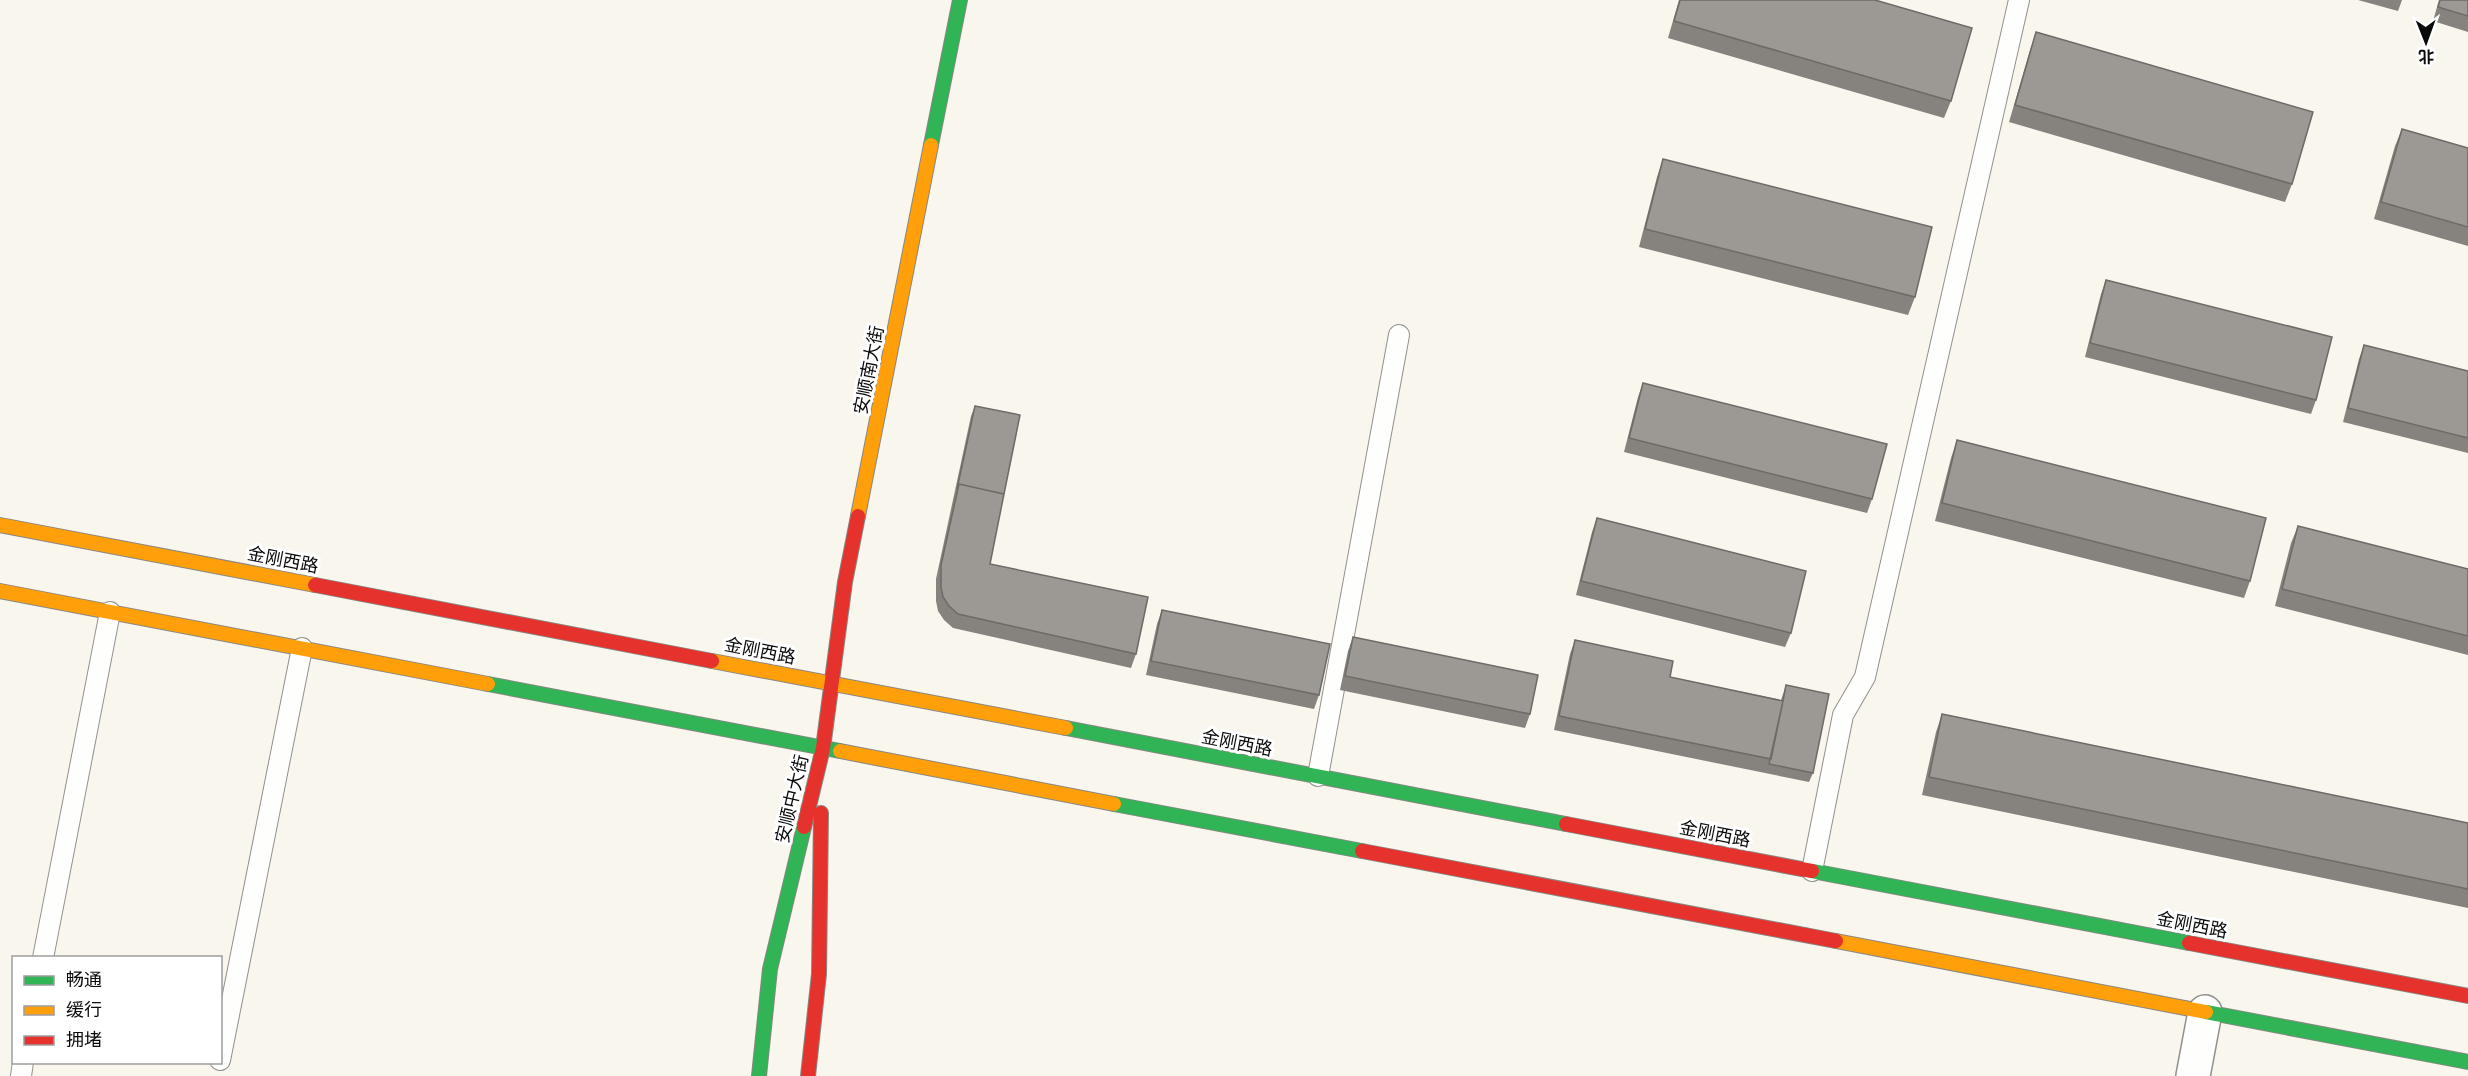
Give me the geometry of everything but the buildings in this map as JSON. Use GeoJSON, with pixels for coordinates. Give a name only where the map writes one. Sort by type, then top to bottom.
{"type":"FeatureCollection","features":[{"type":"Feature","properties":{"kind":"street","name":"安顺南大街"},"geometry":{"type":"LineString","coordinates":[[822,748],[845,582],[960,0]]}},
{"type":"Feature","properties":{"kind":"street","name":"金刚西路"},"geometry":{"type":"LineString","coordinates":[[0,525],[2468,996]]}},
{"type":"Feature","properties":{"kind":"street"},"geometry":{"type":"LineString","coordinates":[[0,591],[2468,1062]]}},
{"type":"Feature","properties":{"kind":"street","name":"安顺中大街"},"geometry":{"type":"LineString","coordinates":[[759,1076],[770,969],[822,748]]}},
{"type":"Feature","properties":{"kind":"street","name":"安顺中大街"},"geometry":{"type":"LineString","coordinates":[[808,1076],[819,974],[822,748]]}},
{"type":"Feature","properties":{"kind":"street"},"geometry":{"type":"LineString","coordinates":[[2193,1076],[2205,1012]]}},
{"type":"Feature","properties":{"kind":"lane"},"geometry":{"type":"LineString","coordinates":[[1812,871],[1843,715],[1865,677],[2019,0]]}},
{"type":"Feature","properties":{"kind":"lane"},"geometry":{"type":"LineString","coordinates":[[1317,776],[1399,335]]}},
{"type":"Feature","properties":{"kind":"lane"},"geometry":{"type":"LineString","coordinates":[[43,956],[110,612]]}},
{"type":"Feature","properties":{"kind":"lane"},"geometry":{"type":"LineString","coordinates":[[222,1051],[302,648]]}},
{"type":"Feature","properties":{"kind":"traffic: fast"},"geometry":{"type":"LineString","coordinates":[[931,145],[960,0]]}},
{"type":"Feature","properties":{"kind":"traffic: fast"},"geometry":{"type":"LineString","coordinates":[[488,684],[840,751]]}},
{"type":"Feature","properties":{"kind":"traffic: fast"},"geometry":{"type":"LineString","coordinates":[[1066,728],[1566,824]]}},
{"type":"Feature","properties":{"kind":"traffic: fast"},"geometry":{"type":"LineString","coordinates":[[1114,804],[1362,851]]}},
{"type":"Feature","properties":{"kind":"traffic: fast"},"geometry":{"type":"LineString","coordinates":[[759,1076],[770,969],[804,827]]}},
{"type":"Feature","properties":{"kind":"traffic: fast"},"geometry":{"type":"LineString","coordinates":[[1812,871],[2189,943]]}},
{"type":"Feature","properties":{"kind":"traffic: fast"},"geometry":{"type":"LineString","coordinates":[[2206,1012],[2468,1062]]}},
{"type":"Feature","properties":{"kind":"traffic: slow"},"geometry":{"type":"LineString","coordinates":[[858,516],[931,145]]}},
{"type":"Feature","properties":{"kind":"traffic: slow"},"geometry":{"type":"LineString","coordinates":[[0,525],[315,585]]}},
{"type":"Feature","properties":{"kind":"traffic: slow"},"geometry":{"type":"LineString","coordinates":[[0,591],[488,684]]}},
{"type":"Feature","properties":{"kind":"traffic: slow"},"geometry":{"type":"LineString","coordinates":[[712,661],[1066,728]]}},
{"type":"Feature","properties":{"kind":"traffic: slow"},"geometry":{"type":"LineString","coordinates":[[840,751],[1114,804]]}},
{"type":"Feature","properties":{"kind":"traffic: slow"},"geometry":{"type":"LineString","coordinates":[[1836,941],[2206,1012]]}},
{"type":"Feature","properties":{"kind":"traffic: jam"},"geometry":{"type":"LineString","coordinates":[[804,827],[823,748],[845,582],[858,516]]}},
{"type":"Feature","properties":{"kind":"traffic: jam"},"geometry":{"type":"LineString","coordinates":[[315,585],[712,661]]}},
{"type":"Feature","properties":{"kind":"traffic: jam"},"geometry":{"type":"LineString","coordinates":[[808,1076],[819,974],[821,813]]}},
{"type":"Feature","properties":{"kind":"traffic: jam"},"geometry":{"type":"LineString","coordinates":[[1566,824],[1812,871]]}},
{"type":"Feature","properties":{"kind":"traffic: jam"},"geometry":{"type":"LineString","coordinates":[[1362,851],[1836,941]]}},
{"type":"Feature","properties":{"kind":"traffic: jam"},"geometry":{"type":"LineString","coordinates":[[2189,943],[2468,996]]}}]}
